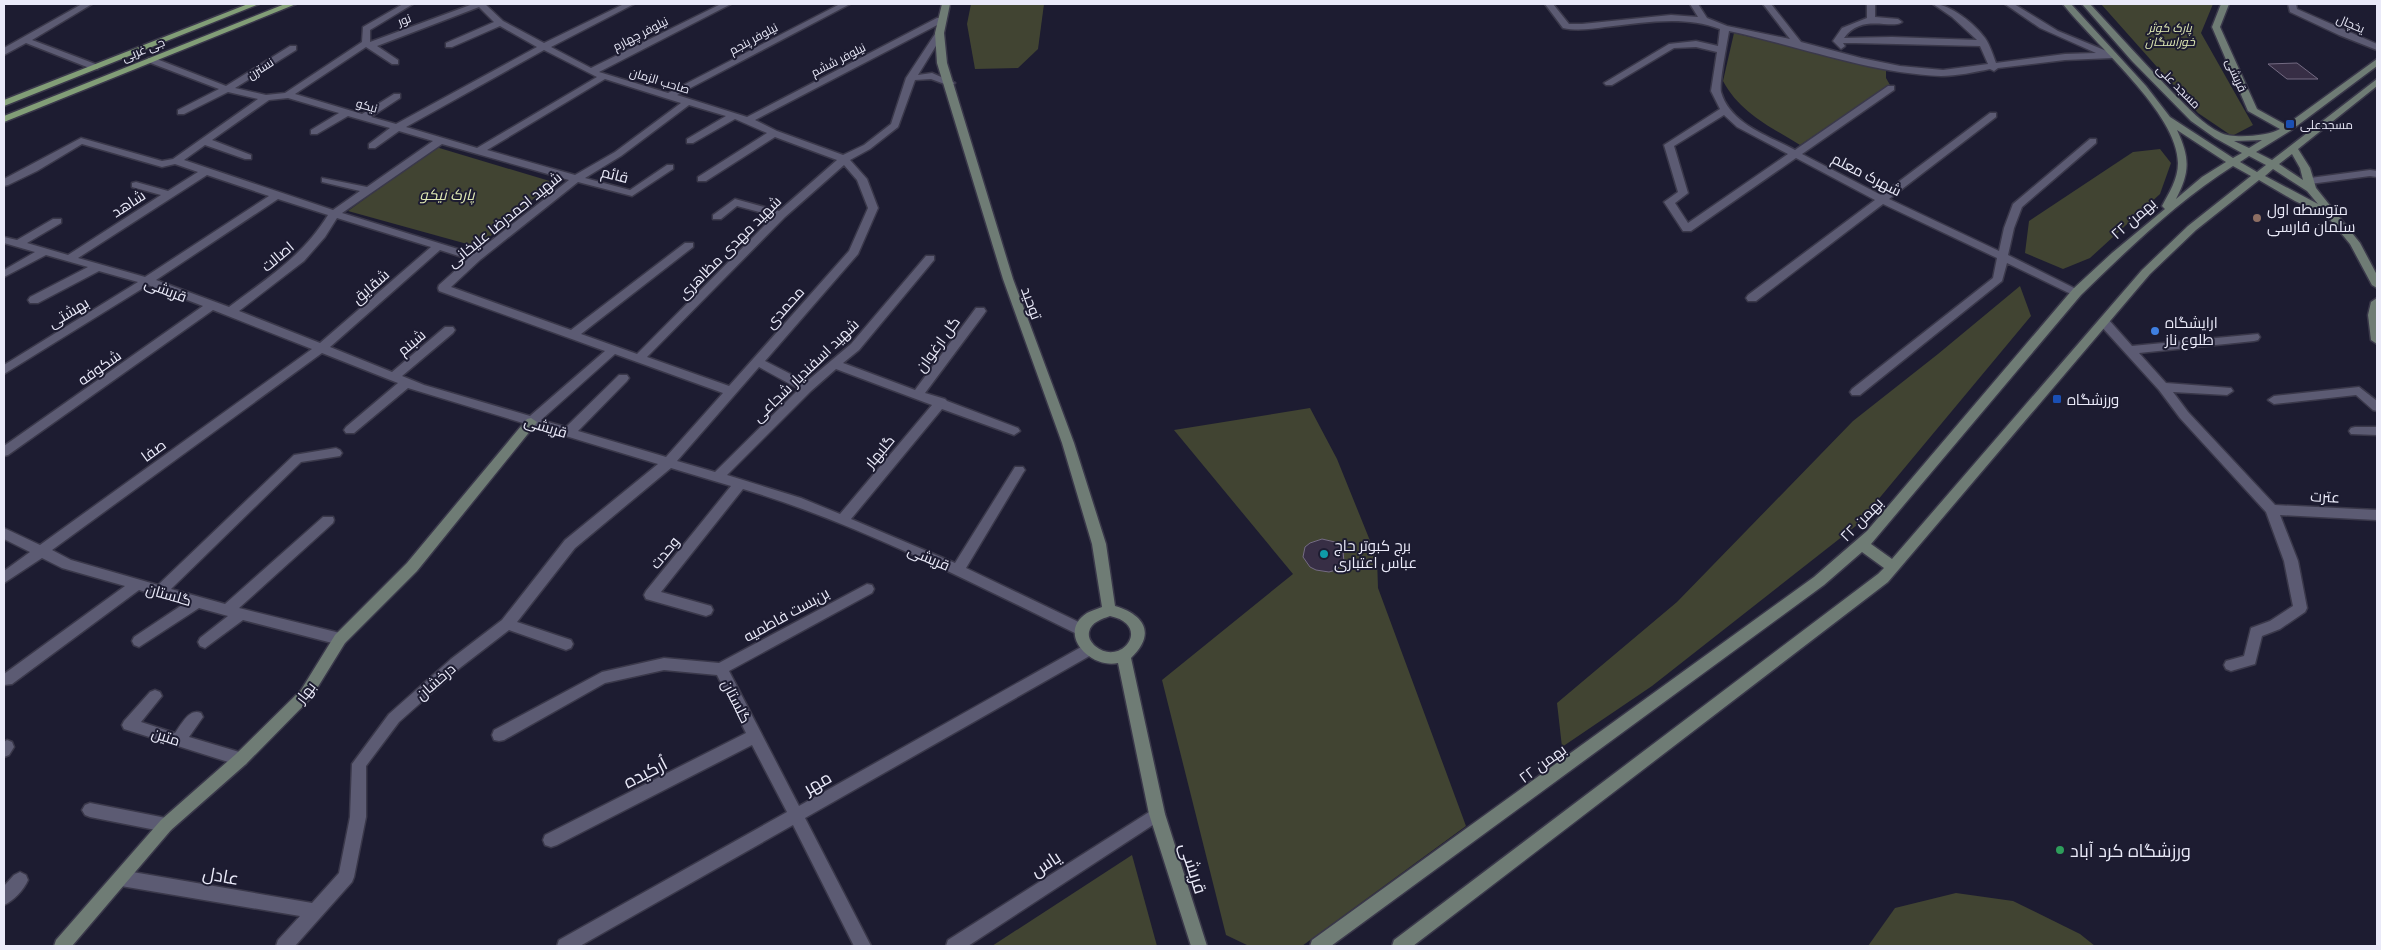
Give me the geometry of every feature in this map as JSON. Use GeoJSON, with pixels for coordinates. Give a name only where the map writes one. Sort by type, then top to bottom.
{"type":"FeatureCollection","features":[{"type":"Feature","properties":{"kind":"main road","name":"جی غربی"},"geometry":{"type":"LineString","coordinates":[[4,103],[255,4]]}},
{"type":"Feature","properties":{"kind":"main road","name":"جی غربی"},"geometry":{"type":"LineString","coordinates":[[4,119],[292,4]]}},
{"type":"Feature","properties":{"kind":"main road","name":"توحید"},"geometry":{"type":"LineString","coordinates":[[946,4],[940,20],[938,36],[942,62],[950,82],[1008,279],[1068,444],[1096,535],[1109,610]]}},
{"type":"Feature","properties":{"kind":"main road"},"geometry":{"type":"LineString","coordinates":[[2067,4],[2112,56],[2143,88],[2167,118],[2180,143],[2184,168],[2180,183],[2164,213]]}},
{"type":"Feature","properties":{"kind":"main road","name":"مسجد علی"},"geometry":{"type":"LineString","coordinates":[[2086,4],[2135,60],[2190,115],[2218,136],[2311,185]]}},
{"type":"Feature","properties":{"kind":"main road","name":"قریشی"},"geometry":{"type":"LineString","coordinates":[[2225,4],[2216,27],[2253,111],[2283,132]]}},
{"type":"Feature","properties":{"kind":"main road","name":"۲۲ بهمن"},"geometry":{"type":"LineString","coordinates":[[1318,946],[1819,581],[1872,534],[2078,292],[2164,213],[2206,179],[2283,132],[2377,62]]}},
{"type":"Feature","properties":{"kind":"main road"},"geometry":{"type":"LineString","coordinates":[[1403,945],[1883,578],[2146,272],[2192,228],[2377,82]]}},
{"type":"Feature","properties":{"kind":"main road"},"geometry":{"type":"LineString","coordinates":[[2167,118],[2190,115]]}},
{"type":"Feature","properties":{"kind":"main road"},"geometry":{"type":"LineString","coordinates":[[2167,118],[2233,162],[2299,199],[2331,214]]}},
{"type":"Feature","properties":{"kind":"main road"},"geometry":{"type":"LineString","coordinates":[[2218,136],[2249,139],[2283,132]]}},
{"type":"Feature","properties":{"kind":"main road"},"geometry":{"type":"LineString","coordinates":[[2293,148],[2311,185],[2331,214],[2355,243],[2377,285]]}},
{"type":"Feature","properties":{"kind":"main road"},"geometry":{"type":"LineString","coordinates":[[2377,302],[2374,315],[2377,340]]}},
{"type":"Feature","properties":{"kind":"main road","name":"بهار"},"geometry":{"type":"LineString","coordinates":[[62,946],[166,825],[241,758],[306,694],[340,639],[412,567],[531,422]]}},
{"type":"Feature","properties":{"kind":"main road"},"geometry":{"type":"LineString","coordinates":[[1861,544],[1893,567]]}},
{"type":"Feature","properties":{"kind":"main road"},"geometry":{"type":"LineString","coordinates":[[1109,610],[1122,612],[1132,618],[1138,627],[1138,638],[1133,648],[1123,655],[1111,658],[1098,656],[1088,650],[1082,641],[1082,630],[1087,621],[1097,614],[1109,610]]}},
{"type":"Feature","properties":{"kind":"main road","name":"قریشی"},"geometry":{"type":"LineString","coordinates":[[1123,655],[1157,814],[1199,946]]}},
{"type":"Feature","properties":{"kind":"street"},"geometry":{"type":"LineString","coordinates":[[4,52],[88,4]]}},
{"type":"Feature","properties":{"kind":"street"},"geometry":{"type":"LineString","coordinates":[[395,62],[368,44],[366,29],[409,4]]}},
{"type":"Feature","properties":{"kind":"street","name":"نور"},"geometry":{"type":"LineString","coordinates":[[368,44],[480,4]]}},
{"type":"Feature","properties":{"kind":"street","name":"صاحب الزمان"},"geometry":{"type":"LineString","coordinates":[[480,4],[500,22],[591,72],[748,120],[774,133],[844,159]]}},
{"type":"Feature","properties":{"kind":"street"},"geometry":{"type":"LineString","coordinates":[[372,146],[398,127],[542,46],[630,4]]}},
{"type":"Feature","properties":{"kind":"street","name":"نیلوفر چهارم"},"geometry":{"type":"LineString","coordinates":[[591,72],[727,4]]}},
{"type":"Feature","properties":{"kind":"street","name":"نیلوفر پنجم"},"geometry":{"type":"LineString","coordinates":[[671,95],[846,4]]}},
{"type":"Feature","properties":{"kind":"street"},"geometry":{"type":"LineString","coordinates":[[1549,4],[1566,26],[1582,28],[1624,21],[1671,18],[1704,20],[1725,28],[1797,44],[1860,61],[1900,69],[1943,73],[1994,68],[2065,57],[2112,56]]}},
{"type":"Feature","properties":{"kind":"street"},"geometry":{"type":"LineString","coordinates":[[1694,4],[1704,20]]}},
{"type":"Feature","properties":{"kind":"street"},"geometry":{"type":"LineString","coordinates":[[1767,4],[1797,44]]}},
{"type":"Feature","properties":{"kind":"street"},"geometry":{"type":"LineString","coordinates":[[1871,4],[1871,19]]}},
{"type":"Feature","properties":{"kind":"street"},"geometry":{"type":"LineString","coordinates":[[1938,4],[1955,15],[1982,44],[1994,68]]}},
{"type":"Feature","properties":{"kind":"street"},"geometry":{"type":"LineString","coordinates":[[2009,4],[2035,24],[2070,41],[2112,56]]}},
{"type":"Feature","properties":{"kind":"street","name":"یخچال"},"geometry":{"type":"LineString","coordinates":[[2292,4],[2294,10],[2377,47]]}},
{"type":"Feature","properties":{"kind":"street"},"geometry":{"type":"LineString","coordinates":[[1838,41],[1845,30],[1871,19],[1898,22]]}},
{"type":"Feature","properties":{"kind":"street","name":"نیلوفر ششم"},"geometry":{"type":"LineString","coordinates":[[748,120],[940,20]]}},
{"type":"Feature","properties":{"kind":"street"},"geometry":{"type":"LineString","coordinates":[[449,45],[500,22]]}},
{"type":"Feature","properties":{"kind":"street","name":"شهرک معلم"},"geometry":{"type":"LineString","coordinates":[[1725,28],[1716,91],[1725,110],[1740,125],[1881,199],[2078,292]]}},
{"type":"Feature","properties":{"kind":"street","name":"شهید مهدی مظاهری"},"geometry":{"type":"LineString","coordinates":[[639,358],[781,215],[844,159],[867,147],[895,125],[911,78],[938,36]]}},
{"type":"Feature","properties":{"kind":"street"},"geometry":{"type":"LineString","coordinates":[[1838,41],[1875,38],[1929,43],[1982,44]]}},
{"type":"Feature","properties":{"kind":"street"},"geometry":{"type":"LineString","coordinates":[[25,40],[95,67]]}},
{"type":"Feature","properties":{"kind":"street"},"geometry":{"type":"LineString","coordinates":[[1838,41],[1845,51],[1860,61]]}},
{"type":"Feature","properties":{"kind":"street"},"geometry":{"type":"LineString","coordinates":[[288,95],[368,44]]}},
{"type":"Feature","properties":{"kind":"street"},"geometry":{"type":"LineString","coordinates":[[1609,83],[1672,46],[1696,44],[1722,50]]}},
{"type":"Feature","properties":{"kind":"street","name":"نسترن"},"geometry":{"type":"LineString","coordinates":[[181,112],[227,89],[293,48]]}},
{"type":"Feature","properties":{"kind":"street","name":"نیکو"},"geometry":{"type":"LineString","coordinates":[[151,60],[227,89],[266,98],[288,95],[576,180]]}},
{"type":"Feature","properties":{"kind":"street"},"geometry":{"type":"LineString","coordinates":[[479,151],[604,76]]}},
{"type":"Feature","properties":{"kind":"street"},"geometry":{"type":"LineString","coordinates":[[911,78],[932,76],[950,82]]}},
{"type":"Feature","properties":{"kind":"street"},"geometry":{"type":"LineString","coordinates":[[1725,110],[1669,146],[1684,193],[1669,202],[1687,229],[1891,88]]}},
{"type":"Feature","properties":{"kind":"street"},"geometry":{"type":"LineString","coordinates":[[364,117],[398,96]]}},
{"type":"Feature","properties":{"kind":"street"},"geometry":{"type":"LineString","coordinates":[[4,183],[33,169],[81,141],[162,164],[176,161],[266,98]]}},
{"type":"Feature","properties":{"kind":"street","name":"شهید احمدرضا علیخانی"},"geometry":{"type":"LineString","coordinates":[[689,101],[618,154],[576,180],[476,258],[443,288],[732,392]]}},
{"type":"Feature","properties":{"kind":"street"},"geometry":{"type":"LineString","coordinates":[[314,132],[348,112]]}},
{"type":"Feature","properties":{"kind":"street"},"geometry":{"type":"LineString","coordinates":[[1752,298],[1993,115]]}},
{"type":"Feature","properties":{"kind":"street"},"geometry":{"type":"LineString","coordinates":[[690,141],[733,116]]}},
{"type":"Feature","properties":{"kind":"street"},"geometry":{"type":"LineString","coordinates":[[702,179],[774,133]]}},
{"type":"Feature","properties":{"kind":"street"},"geometry":{"type":"LineString","coordinates":[[334,214],[441,140]]}},
{"type":"Feature","properties":{"kind":"street"},"geometry":{"type":"LineString","coordinates":[[204,141],[248,157]]}},
{"type":"Feature","properties":{"kind":"street"},"geometry":{"type":"LineString","coordinates":[[1856,392],[1998,279],[2009,228],[2017,206],[2093,141]]}},
{"type":"Feature","properties":{"kind":"street","name":"محمدی"},"geometry":{"type":"LineString","coordinates":[[668,463],[854,252],[873,208],[862,179],[844,159]]}},
{"type":"Feature","properties":{"kind":"street"},"geometry":{"type":"LineString","coordinates":[[176,161],[204,172],[476,258]]}},
{"type":"Feature","properties":{"kind":"street","name":"قائم"},"geometry":{"type":"LineString","coordinates":[[576,180],[632,193],[670,167]]}},
{"type":"Feature","properties":{"kind":"street","name":"شاهد"},"geometry":{"type":"LineString","coordinates":[[69,259],[204,172]]}},
{"type":"Feature","properties":{"kind":"street"},"geometry":{"type":"LineString","coordinates":[[2311,185],[2370,173],[2377,174]]}},
{"type":"Feature","properties":{"kind":"street"},"geometry":{"type":"LineString","coordinates":[[326,180],[369,190]]}},
{"type":"Feature","properties":{"kind":"street"},"geometry":{"type":"LineString","coordinates":[[136,185],[169,194]]}},
{"type":"Feature","properties":{"kind":"street","name":"بهشتی"},"geometry":{"type":"LineString","coordinates":[[4,370],[148,282],[277,195]]}},
{"type":"Feature","properties":{"kind":"street"},"geometry":{"type":"LineString","coordinates":[[717,217],[735,202],[781,215]]}},
{"type":"Feature","properties":{"kind":"street","name":"اصالت"},"geometry":{"type":"LineString","coordinates":[[229,313],[300,259],[321,235],[334,214]]}},
{"type":"Feature","properties":{"kind":"street"},"geometry":{"type":"LineString","coordinates":[[18,244],[58,221]]}},
{"type":"Feature","properties":{"kind":"street","name":"قریشی"},"geometry":{"type":"LineString","coordinates":[[4,240],[148,282],[407,382],[531,422],[797,501],[958,570],[1082,630]]}},
{"type":"Feature","properties":{"kind":"street","name":"شقایق"},"geometry":{"type":"LineString","coordinates":[[321,348],[439,246]]}},
{"type":"Feature","properties":{"kind":"street"},"geometry":{"type":"LineString","coordinates":[[573,334],[689,246]]}},
{"type":"Feature","properties":{"kind":"street"},"geometry":{"type":"LineString","coordinates":[[4,274],[44,252]]}},
{"type":"Feature","properties":{"kind":"street","name":"شهید اسفندیار شجاعی"},"geometry":{"type":"LineString","coordinates":[[717,478],[807,388],[855,347],[930,258]]}},
{"type":"Feature","properties":{"kind":"street"},"geometry":{"type":"LineString","coordinates":[[34,300],[97,267]]}},
{"type":"Feature","properties":{"kind":"street","name":"شکوفه"},"geometry":{"type":"LineString","coordinates":[[4,452],[211,306]]}},
{"type":"Feature","properties":{"kind":"street","name":"گل ارغوان"},"geometry":{"type":"LineString","coordinates":[[918,394],[980,310]]}},
{"type":"Feature","properties":{"kind":"street"},"geometry":{"type":"LineString","coordinates":[[2104,322],[2162,387],[2184,415],[2272,510],[2291,561],[2300,608],[2275,626],[2256,632],[2250,660],[2231,665]]}},
{"type":"Feature","properties":{"kind":"street","name":"شبنم"},"geometry":{"type":"LineString","coordinates":[[393,377],[449,330]]}},
{"type":"Feature","properties":{"kind":"street"},"geometry":{"type":"LineString","coordinates":[[2130,350],[2254,337]]}},
{"type":"Feature","properties":{"kind":"street","name":"صفا"},"geometry":{"type":"LineString","coordinates":[[4,578],[321,348]]}},
{"type":"Feature","properties":{"kind":"street"},"geometry":{"type":"LineString","coordinates":[[531,422],[614,349]]}},
{"type":"Feature","properties":{"kind":"street"},"geometry":{"type":"LineString","coordinates":[[756,361],[807,388]]}},
{"type":"Feature","properties":{"kind":"street"},"geometry":{"type":"LineString","coordinates":[[834,364],[941,402],[1014,431]]}},
{"type":"Feature","properties":{"kind":"street"},"geometry":{"type":"LineString","coordinates":[[568,433],[623,378]]}},
{"type":"Feature","properties":{"kind":"street"},"geometry":{"type":"LineString","coordinates":[[350,430],[407,382]]}},
{"type":"Feature","properties":{"kind":"street"},"geometry":{"type":"LineString","coordinates":[[2162,387],[2227,390]]}},
{"type":"Feature","properties":{"kind":"street"},"geometry":{"type":"LineString","coordinates":[[2274,400],[2359,391],[2377,406]]}},
{"type":"Feature","properties":{"kind":"street","name":"گلبهار"},"geometry":{"type":"LineString","coordinates":[[842,520],[941,402]]}},
{"type":"Feature","properties":{"kind":"street"},"geometry":{"type":"LineString","coordinates":[[2355,431],[2377,431]]}},
{"type":"Feature","properties":{"kind":"street"},"geometry":{"type":"LineString","coordinates":[[160,591],[298,458],[336,453]]}},
{"type":"Feature","properties":{"kind":"street","name":"درخشان"},"geometry":{"type":"LineString","coordinates":[[284,946],[346,876],[358,817],[359,764],[394,718],[456,663],[507,624],[570,544],[668,463]]}},
{"type":"Feature","properties":{"kind":"street"},"geometry":{"type":"LineString","coordinates":[[958,570],[1019,470]]}},
{"type":"Feature","properties":{"kind":"street","name":"وحدت"},"geometry":{"type":"LineString","coordinates":[[706,610],[651,595],[740,484]]}},
{"type":"Feature","properties":{"kind":"street","name":"عترت"},"geometry":{"type":"LineString","coordinates":[[2272,510],[2377,515]]}},
{"type":"Feature","properties":{"kind":"street"},"geometry":{"type":"LineString","coordinates":[[226,610],[328,520]]}},
{"type":"Feature","properties":{"kind":"street","name":"گلستان"},"geometry":{"type":"LineString","coordinates":[[4,533],[67,564],[226,610],[340,639]]}},
{"type":"Feature","properties":{"kind":"street"},"geometry":{"type":"LineString","coordinates":[[7,680],[138,584]]}},
{"type":"Feature","properties":{"kind":"street","name":"بن‌بست فاطمیه"},"geometry":{"type":"LineString","coordinates":[[721,668],[867,589]]}},
{"type":"Feature","properties":{"kind":"street"},"geometry":{"type":"LineString","coordinates":[[139,641],[197,602]]}},
{"type":"Feature","properties":{"kind":"street"},"geometry":{"type":"LineString","coordinates":[[206,642],[242,613]]}},
{"type":"Feature","properties":{"kind":"street"},"geometry":{"type":"LineString","coordinates":[[507,624],[566,644]]}},
{"type":"Feature","properties":{"kind":"street","name":"مهر"},"geometry":{"type":"LineString","coordinates":[[564,946],[1088,650]]}},
{"type":"Feature","properties":{"kind":"street","name":"گلستان"},"geometry":{"type":"LineString","coordinates":[[499,734],[602,678],[664,664],[721,668],[863,946]]}},
{"type":"Feature","properties":{"kind":"street","name":"متین"},"geometry":{"type":"LineString","coordinates":[[155,696],[129,725],[241,758]]}},
{"type":"Feature","properties":{"kind":"street"},"geometry":{"type":"LineString","coordinates":[[178,740],[196,716]]}},
{"type":"Feature","properties":{"kind":"street","name":"اُرکیده"},"geometry":{"type":"LineString","coordinates":[[551,840],[755,736]]}},
{"type":"Feature","properties":{"kind":"street"},"geometry":{"type":"LineString","coordinates":[[90,810],[166,825]]}},
{"type":"Feature","properties":{"kind":"street","name":"یاس"},"geometry":{"type":"LineString","coordinates":[[954,946],[1157,814]]}},
{"type":"Feature","properties":{"kind":"street","name":"عادل"},"geometry":{"type":"LineString","coordinates":[[121,878],[315,911]]}},
{"type":"Feature","properties":{"kind":"street"},"geometry":{"type":"LineString","coordinates":[[4,897],[20,880]]}},
{"type":"Feature","properties":{"kind":"green space"},"geometry":{"type":"Polygon","coordinates":[[[971,4],[1044,4],[1038,49],[1018,68],[975,69],[967,24],[971,4]]]}},
{"type":"Feature","properties":{"kind":"green space","name":"پارک کوثر خوراسگان"},"geometry":{"type":"Polygon","coordinates":[[[2101,4],[2213,4],[2201,33],[2253,125],[2232,136],[2198,113],[2101,4]]]}},
{"type":"Feature","properties":{"kind":"green space"},"geometry":{"type":"Polygon","coordinates":[[[1734,33],[1886,69],[1886,78],[1890,85],[1800,145],[1747,111],[1723,81],[1734,33]]]}},
{"type":"Feature","properties":{"kind":"green space","name":"پارک نیکو"},"geometry":{"type":"Polygon","coordinates":[[[436,147],[553,182],[478,247],[348,211],[436,147]]]}},
{"type":"Feature","properties":{"kind":"green space"},"geometry":{"type":"Polygon","coordinates":[[[2160,149],[2171,163],[2160,194],[2090,258],[2063,269],[2025,253],[2029,221],[2133,152],[2160,149]]]}},
{"type":"Feature","properties":{"kind":"green space"},"geometry":{"type":"Polygon","coordinates":[[[2020,286],[2031,316],[1857,525],[1652,686],[1562,747],[1557,703],[1677,602],[1853,421],[2020,286]]]}},
{"type":"Feature","properties":{"kind":"green space"},"geometry":{"type":"Polygon","coordinates":[[[1310,408],[1337,459],[1377,558],[1378,588],[1466,826],[1302,946],[1249,946],[1226,935],[1162,680],[1293,574],[1174,430],[1310,408]]]}},
{"type":"Feature","properties":{"kind":"green space"},"geometry":{"type":"Polygon","coordinates":[[[1132,855],[1157,946],[992,946],[1132,855]]]}},
{"type":"Feature","properties":{"kind":"green space"},"geometry":{"type":"Polygon","coordinates":[[[1956,893],[2013,901],[2080,934],[2095,946],[1868,946],[1895,908],[1956,893]]]}},
{"type":"Feature","properties":{"kind":"building"},"geometry":{"type":"Polygon","coordinates":[[[2297,63],[2318,79],[2287,79],[2268,64],[2297,63]]]}},
{"type":"Feature","properties":{"kind":"building","name":"برج کبوتر حاج عباس اعتباری"},"geometry":{"type":"Polygon","coordinates":[[[1322,539],[1335,542],[1343,551],[1344,562],[1336,570],[1329,572],[1316,570],[1310,567],[1303,557],[1305,547],[1322,539]]]}},
{"type":"Feature","properties":{"kind":"place","name":"مسجدعلی"},"geometry":{"type":"Point","coordinates":[2290,124]}},
{"type":"Feature","properties":{"kind":"place","name":"متوسطه اول سلمان فارسی"},"geometry":{"type":"Point","coordinates":[2257,218]}},
{"type":"Feature","properties":{"kind":"place","name":"ارایشگاه طلوع ناز"},"geometry":{"type":"Point","coordinates":[2155,331]}},
{"type":"Feature","properties":{"kind":"place","name":"ورزشگاه"},"geometry":{"type":"Point","coordinates":[2057,399]}},
{"type":"Feature","properties":{"kind":"place","name":"برج کبوتر حاج عباس اعتباری"},"geometry":{"type":"Point","coordinates":[1324,554]}},
{"type":"Feature","properties":{"kind":"place","name":"ورزشگاه کرد آباد"},"geometry":{"type":"Point","coordinates":[2060,850]}}]}
